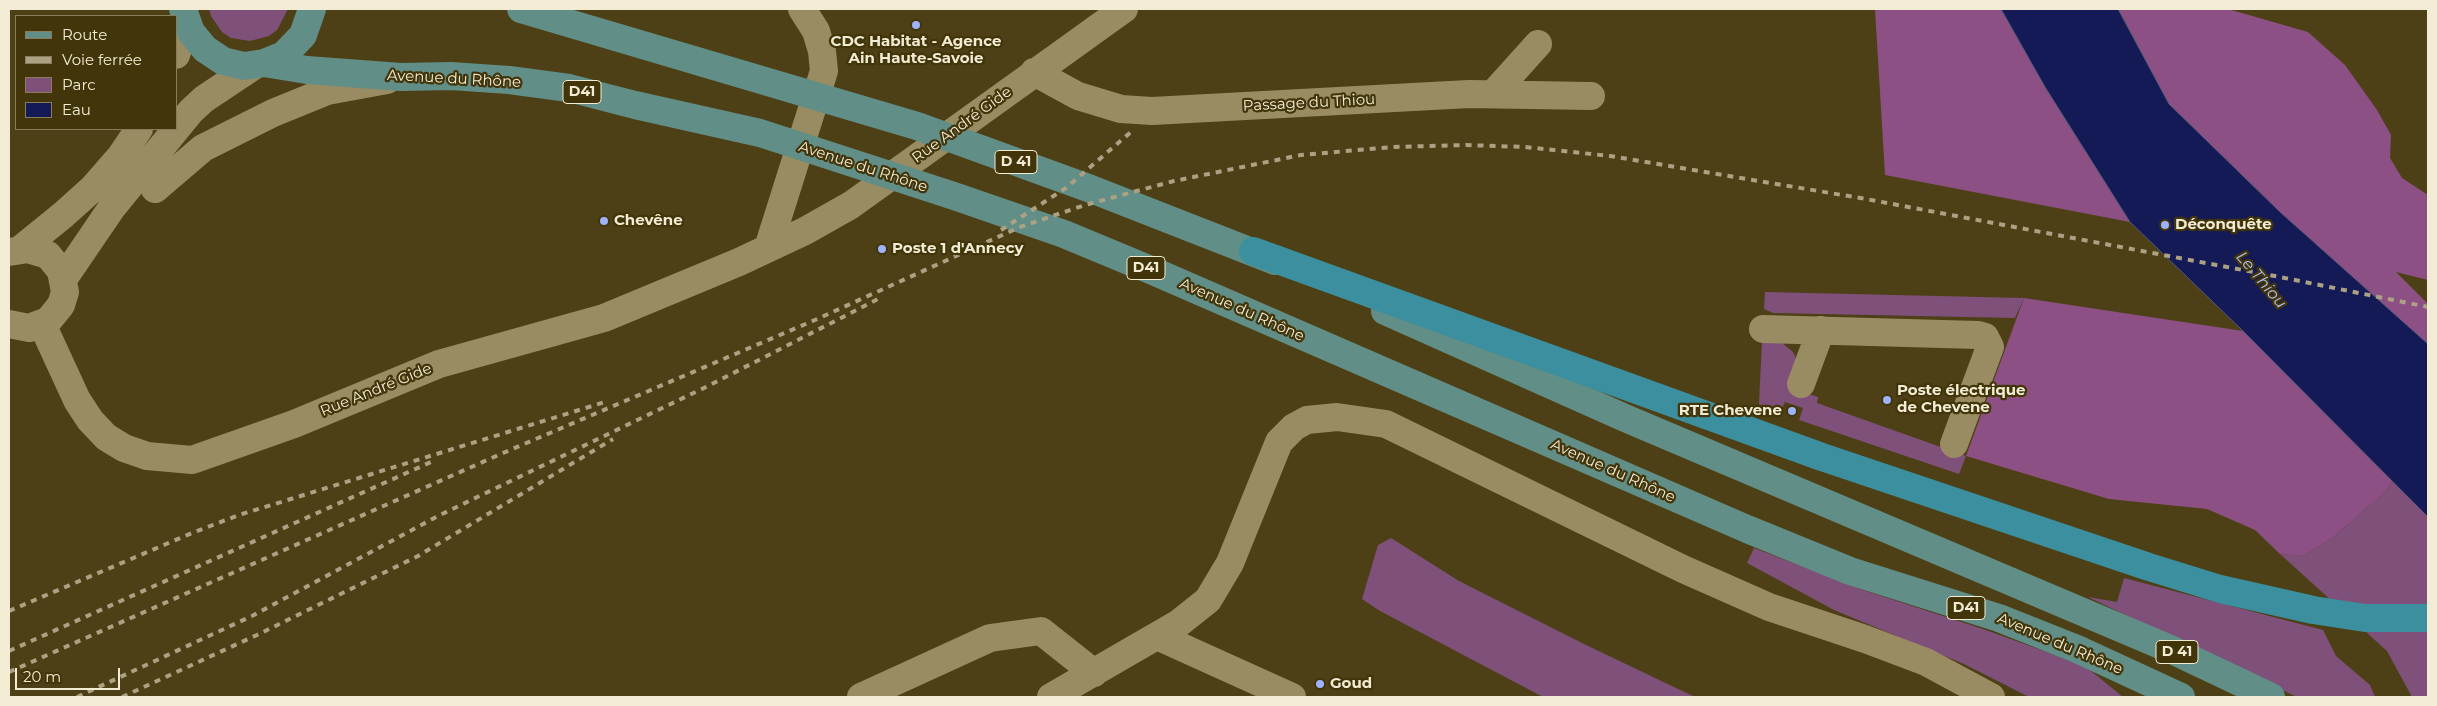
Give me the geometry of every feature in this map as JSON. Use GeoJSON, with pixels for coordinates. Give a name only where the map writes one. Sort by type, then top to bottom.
{"type":"FeatureCollection","features":[{"type":"Feature","properties":{"kind":"highway"},"geometry":{"type":"LineString","coordinates":[[1253,251],[1822,457],[2149,568],[2220,588],[2313,610],[2365,618],[2428,618]]}},
{"type":"Feature","properties":{"kind":"main road"},"geometry":{"type":"LineString","coordinates":[[259,64],[284,55],[298,42],[307,28],[312,9]]}},
{"type":"Feature","properties":{"kind":"main road","name":"D 41"},"geometry":{"type":"LineString","coordinates":[[521,9],[917,126],[1253,251],[1625,418],[2170,649],[2271,697]]}},
{"type":"Feature","properties":{"kind":"main road","name":"Avenue du Rhône"},"geometry":{"type":"LineString","coordinates":[[185,16],[197,42],[213,56],[234,64],[259,64],[307,70],[401,77],[451,76],[509,80],[569,88],[760,133],[1064,234],[1747,529],[1850,571],[1999,618],[2077,649],[2181,697]]}},
{"type":"Feature","properties":{"kind":"street"},"geometry":{"type":"LineString","coordinates":[[768,248],[824,71],[822,51],[816,31],[802,9]]}},
{"type":"Feature","properties":{"kind":"street","name":"Rue André Gide"},"geometry":{"type":"LineString","coordinates":[[42,324],[77,400],[90,420],[106,437],[124,448],[148,456],[192,460],[294,424],[439,364],[604,318],[768,248],[851,205],[1124,9]]}},
{"type":"Feature","properties":{"kind":"street"},"geometry":{"type":"LineString","coordinates":[[178,46],[185,16]]}},
{"type":"Feature","properties":{"kind":"street"},"geometry":{"type":"LineString","coordinates":[[1492,94],[1538,44]]}},
{"type":"Feature","properties":{"kind":"street"},"geometry":{"type":"LineString","coordinates":[[178,128],[192,111],[210,95],[259,64]]}},
{"type":"Feature","properties":{"kind":"street","name":"Passage du Thiou"},"geometry":{"type":"LineString","coordinates":[[1034,72],[1078,96],[1121,109],[1152,111],[1492,94],[1592,96]]}},
{"type":"Feature","properties":{"kind":"street"},"geometry":{"type":"LineString","coordinates":[[155,189],[203,148],[273,113],[327,91],[401,77]]}},
{"type":"Feature","properties":{"kind":"street"},"geometry":{"type":"LineString","coordinates":[[15,250],[63,216],[93,188],[120,157],[138,130]]}},
{"type":"Feature","properties":{"kind":"street"},"geometry":{"type":"LineString","coordinates":[[64,278],[110,210],[176,130]]}},
{"type":"Feature","properties":{"kind":"street"},"geometry":{"type":"LineString","coordinates":[[9,324],[23,328],[42,324],[53,316],[61,305],[65,292],[64,278],[58,266],[48,256],[35,250],[15,250]]}},
{"type":"Feature","properties":{"kind":"street"},"geometry":{"type":"LineString","coordinates":[[1763,329],[1978,335],[1986,337],[1990,347],[1954,444]]}},
{"type":"Feature","properties":{"kind":"street"},"geometry":{"type":"LineString","coordinates":[[1801,384],[1821,330]]}},
{"type":"Feature","properties":{"kind":"street"},"geometry":{"type":"LineString","coordinates":[[1051,697],[1157,636],[1195,612],[1208,600],[1222,580],[1239,542],[1274,452],[1294,427],[1306,420],[1320,417],[1354,418],[1386,424],[1683,569],[1769,607],[1865,639],[1926,662],[1991,697]]}},
{"type":"Feature","properties":{"kind":"street"},"geometry":{"type":"LineString","coordinates":[[861,697],[990,638],[1041,631],[1065,648],[1094,673]]}},
{"type":"Feature","properties":{"kind":"street"},"geometry":{"type":"LineString","coordinates":[[1157,636],[1292,697]]}},
{"type":"Feature","properties":{"kind":"green space"},"geometry":{"type":"Polygon","coordinates":[[[209,9],[288,9],[277,30],[269,36],[250,41],[231,38],[222,32],[211,16],[209,9]]]}},
{"type":"Feature","properties":{"kind":"green space"},"geometry":{"type":"Polygon","coordinates":[[[1765,292],[2024,298],[2015,318],[1773,313],[1764,309],[1765,292]]]}},
{"type":"Feature","properties":{"kind":"green space"},"geometry":{"type":"Polygon","coordinates":[[[1762,342],[1781,342],[1793,352],[1798,363],[1794,389],[1818,397],[1817,403],[1966,456],[1959,474],[1799,420],[1803,408],[1785,402],[1780,413],[1759,404],[1762,342]]]}},
{"type":"Feature","properties":{"kind":"green space"},"geometry":{"type":"Polygon","coordinates":[[[2393,482],[2428,517],[2428,697],[2412,697],[2387,651],[2280,554],[2303,556],[2331,539],[2380,497],[2393,482]]]}},
{"type":"Feature","properties":{"kind":"green space"},"geometry":{"type":"Polygon","coordinates":[[[1391,538],[1459,581],[1695,697],[1543,697],[1380,611],[1362,599],[1378,545],[1391,538]]]}},
{"type":"Feature","properties":{"kind":"green space"},"geometry":{"type":"Polygon","coordinates":[[[1754,548],[1863,590],[1983,629],[2085,666],[2123,697],[2029,697],[1964,664],[1834,610],[1747,563],[1754,548]]]}},
{"type":"Feature","properties":{"kind":"green space"},"geometry":{"type":"Polygon","coordinates":[[[2124,578],[2323,630],[2336,656],[2370,685],[2375,697],[2297,697],[2088,597],[2117,602],[2124,578]]]}},
{"type":"Feature","properties":{"kind":"shaded area"},"geometry":{"type":"Polygon","coordinates":[[[1875,9],[2001,9],[2045,87],[2130,222],[1885,175],[1875,9]]]}},
{"type":"Feature","properties":{"kind":"shaded area"},"geometry":{"type":"Polygon","coordinates":[[[2118,9],[2228,9],[2308,32],[2345,65],[2377,110],[2391,135],[2390,158],[2402,178],[2428,195],[2428,280],[2396,272],[2428,304],[2428,344],[2280,212],[2169,104],[2118,9]]]}},
{"type":"Feature","properties":{"kind":"shaded area"},"geometry":{"type":"Polygon","coordinates":[[[2024,298],[2243,331],[2393,482],[2380,497],[2331,539],[2303,556],[2280,554],[2255,530],[2207,509],[2109,499],[1966,456],[2024,298]]]}},
{"type":"Feature","properties":{"kind":"water","name":"Le Thiou"},"geometry":{"type":"Polygon","coordinates":[[[2001,9],[2118,9],[2169,104],[2280,212],[2428,344],[2428,517],[2243,331],[2130,222],[2045,87],[2001,9]]]}},
{"type":"Feature","properties":{"kind":"railway"},"geometry":{"type":"LineString","coordinates":[[1001,230],[1066,188],[1132,131]]}},
{"type":"Feature","properties":{"kind":"railway"},"geometry":{"type":"LineString","coordinates":[[9,672],[503,453],[815,320],[1020,227],[1085,205],[1174,181],[1301,155],[1393,147],[1466,145],[1525,147],[1610,156],[1866,199],[2280,277],[2428,307]]}},
{"type":"Feature","properties":{"kind":"railway"},"geometry":{"type":"LineString","coordinates":[[77,697],[252,616],[438,516],[708,386],[880,298]]}},
{"type":"Feature","properties":{"kind":"railway"},"geometry":{"type":"LineString","coordinates":[[9,611],[239,515],[605,402]]}},
{"type":"Feature","properties":{"kind":"railway"},"geometry":{"type":"LineString","coordinates":[[122,697],[257,635],[418,556],[613,439]]}},
{"type":"Feature","properties":{"kind":"railway"},"geometry":{"type":"LineString","coordinates":[[9,651],[431,462]]}},
{"type":"Feature","properties":{"kind":"place","name":"CDC Habitat - Agence Ain Haute-Savoie"},"geometry":{"type":"Point","coordinates":[916,25]}},
{"type":"Feature","properties":{"kind":"place","name":"Chevêne"},"geometry":{"type":"Point","coordinates":[604,221]}},
{"type":"Feature","properties":{"kind":"place","name":"Déconquête"},"geometry":{"type":"Point","coordinates":[2165,225]}},
{"type":"Feature","properties":{"kind":"place","name":"Poste 1 d'Annecy"},"geometry":{"type":"Point","coordinates":[882,249]}},
{"type":"Feature","properties":{"kind":"place","name":"Poste électrique de Chevene"},"geometry":{"type":"Point","coordinates":[1887,400]}},
{"type":"Feature","properties":{"kind":"place","name":"RTE Chevene"},"geometry":{"type":"Point","coordinates":[1792,411]}},
{"type":"Feature","properties":{"kind":"place","name":"Goud"},"geometry":{"type":"Point","coordinates":[1320,684]}}]}
